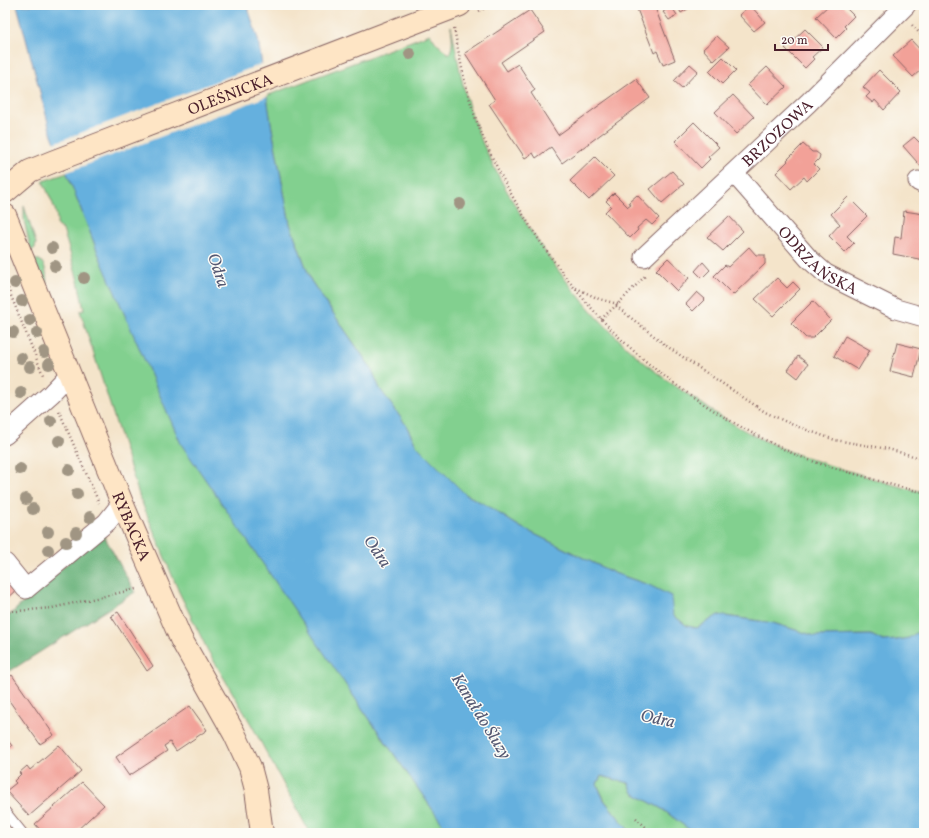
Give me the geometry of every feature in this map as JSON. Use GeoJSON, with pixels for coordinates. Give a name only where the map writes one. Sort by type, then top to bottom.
{"type":"FeatureCollection","features":[{"type":"Feature","properties":{"kind":"street","name":"OLEŚNICKA"},"geometry":{"type":"LineString","coordinates":[[5,192],[30,171],[460,5]]}},
{"type":"Feature","properties":{"kind":"street","name":"BRZOZOWA"},"geometry":{"type":"LineString","coordinates":[[645,266],[734,173],[822,90],[908,14]]}},
{"type":"Feature","properties":{"kind":"street","name":"ODRZAŃSKA"},"geometry":{"type":"LineString","coordinates":[[734,173],[809,259],[826,274],[896,309],[924,317]]}},
{"type":"Feature","properties":{"kind":"street","name":"RYBACKA"},"geometry":{"type":"LineString","coordinates":[[5,215],[122,502],[180,638],[234,732],[250,767],[256,790],[262,833]]}},
{"type":"Feature","properties":{"kind":"street"},"geometry":{"type":"LineString","coordinates":[[5,435],[52,394],[70,374]]}},
{"type":"Feature","properties":{"kind":"street"},"geometry":{"type":"LineString","coordinates":[[5,563],[26,588],[107,522],[122,502]]}},
{"type":"Feature","properties":{"kind":"lane"},"geometry":{"type":"LineString","coordinates":[[5,812],[22,833]]}},
{"type":"Feature","properties":{"kind":"path"},"geometry":{"type":"LineString","coordinates":[[908,14],[924,38]]}},
{"type":"Feature","properties":{"kind":"path"},"geometry":{"type":"LineString","coordinates":[[454,31],[472,107],[482,137],[515,202],[574,287],[601,319],[652,367],[743,428],[793,453],[826,466],[904,489],[924,492]]}},
{"type":"Feature","properties":{"kind":"path"},"geometry":{"type":"LineString","coordinates":[[601,319],[617,305],[645,266]]}},
{"type":"Feature","properties":{"kind":"path"},"geometry":{"type":"LineString","coordinates":[[5,281],[107,522]]}},
{"type":"Feature","properties":{"kind":"path"},"geometry":{"type":"LineString","coordinates":[[574,287],[617,305],[668,347],[765,412],[793,425],[835,440],[888,449],[924,459]]}},
{"type":"Feature","properties":{"kind":"path"},"geometry":{"type":"LineString","coordinates":[[5,612],[52,608],[136,589],[133,583]]}},
{"type":"Feature","properties":{"kind":"path"},"geometry":{"type":"LineString","coordinates":[[636,818],[652,833]]}},
{"type":"Feature","properties":{"kind":"green space"},"geometry":{"type":"Polygon","coordinates":[[[451,26],[468,105],[477,130],[496,171],[526,223],[568,283],[599,319],[633,353],[668,381],[722,417],[756,437],[788,451],[823,463],[891,484],[924,492],[924,632],[916,633],[909,638],[883,641],[871,635],[815,636],[773,623],[719,615],[697,628],[687,626],[673,615],[649,585],[614,573],[520,527],[486,505],[465,494],[416,445],[406,425],[380,389],[371,368],[311,281],[290,224],[266,96],[430,34],[437,44],[449,54],[452,44],[451,26]]]}},
{"type":"Feature","properties":{"kind":"green space"},"geometry":{"type":"Polygon","coordinates":[[[67,173],[100,258],[350,691],[442,823],[452,833],[309,833],[251,724],[208,651],[179,592],[140,498],[80,311],[84,310],[69,249],[63,230],[57,226],[55,209],[43,181],[67,173]]]}},
{"type":"Feature","properties":{"kind":"green space"},"geometry":{"type":"Polygon","coordinates":[[[24,206],[36,243],[35,248],[31,251],[24,220],[24,206]]]}},
{"type":"Feature","properties":{"kind":"green space"},"geometry":{"type":"Polygon","coordinates":[[[34,260],[40,260],[46,270],[46,290],[34,260]]]}},
{"type":"Feature","properties":{"kind":"green space"},"geometry":{"type":"Polygon","coordinates":[[[102,532],[135,592],[10,671],[5,667],[5,619],[102,532]]]}},
{"type":"Feature","properties":{"kind":"green space"},"geometry":{"type":"Polygon","coordinates":[[[601,776],[629,783],[633,793],[662,809],[694,833],[631,833],[605,801],[597,784],[601,776]]]}},
{"type":"Feature","properties":{"kind":"water"},"geometry":{"type":"Polygon","coordinates":[[[17,5],[247,5],[258,39],[272,129],[290,224],[311,281],[371,368],[380,389],[406,425],[416,445],[465,494],[486,505],[520,527],[614,573],[649,585],[671,596],[673,615],[687,626],[697,628],[718,615],[773,623],[815,636],[871,635],[883,641],[909,638],[916,633],[924,632],[924,833],[694,833],[662,809],[633,793],[629,783],[601,776],[597,784],[604,800],[631,833],[452,833],[442,823],[350,691],[181,444],[100,258],[50,130],[17,5]]]}},
{"type":"Feature","properties":{"kind":"pier"},"geometry":{"type":"Polygon","coordinates":[[[264,63],[268,96],[65,173],[54,143],[264,63]]]}},
{"type":"Feature","properties":{"kind":"building"},"geometry":{"type":"Polygon","coordinates":[[[647,5],[654,5],[675,60],[663,65],[657,51],[654,53],[637,9],[647,5]]]}},
{"type":"Feature","properties":{"kind":"building"},"geometry":{"type":"Polygon","coordinates":[[[662,5],[674,5],[671,6],[677,15],[669,20],[663,12],[666,10],[662,5]]]}},
{"type":"Feature","properties":{"kind":"building"},"geometry":{"type":"Polygon","coordinates":[[[677,5],[690,5],[691,7],[681,13],[677,5]]]}},
{"type":"Feature","properties":{"kind":"building"},"geometry":{"type":"Polygon","coordinates":[[[750,5],[765,22],[754,31],[739,15],[750,5]]]}},
{"type":"Feature","properties":{"kind":"building"},"geometry":{"type":"Polygon","coordinates":[[[829,5],[843,5],[854,16],[844,26],[846,28],[836,38],[816,17],[829,5]]]}},
{"type":"Feature","properties":{"kind":"building"},"geometry":{"type":"Polygon","coordinates":[[[530,10],[545,32],[501,62],[507,71],[518,64],[535,90],[531,93],[558,135],[636,79],[650,98],[562,163],[551,147],[536,158],[533,153],[525,158],[489,104],[495,100],[465,53],[530,10]]]}},
{"type":"Feature","properties":{"kind":"building"},"geometry":{"type":"Polygon","coordinates":[[[805,29],[823,47],[812,57],[814,59],[805,68],[785,48],[805,29]]]}},
{"type":"Feature","properties":{"kind":"building"},"geometry":{"type":"Polygon","coordinates":[[[717,36],[729,47],[714,61],[703,49],[717,36]]]}},
{"type":"Feature","properties":{"kind":"building"},"geometry":{"type":"Polygon","coordinates":[[[911,40],[924,54],[924,67],[913,77],[893,56],[911,40]]]}},
{"type":"Feature","properties":{"kind":"building"},"geometry":{"type":"Polygon","coordinates":[[[723,57],[736,70],[722,84],[709,71],[723,57]]]}},
{"type":"Feature","properties":{"kind":"building"},"geometry":{"type":"Polygon","coordinates":[[[690,64],[698,71],[682,88],[674,81],[690,64]]]}},
{"type":"Feature","properties":{"kind":"building"},"geometry":{"type":"Polygon","coordinates":[[[767,67],[786,87],[767,105],[748,85],[767,67]]]}},
{"type":"Feature","properties":{"kind":"building"},"geometry":{"type":"Polygon","coordinates":[[[879,70],[901,92],[884,110],[875,100],[873,103],[866,97],[870,93],[863,87],[879,70]]]}},
{"type":"Feature","properties":{"kind":"building"},"geometry":{"type":"Polygon","coordinates":[[[733,95],[754,117],[736,134],[715,112],[733,95]]]}},
{"type":"Feature","properties":{"kind":"building"},"geometry":{"type":"Polygon","coordinates":[[[694,122],[719,147],[708,157],[710,159],[701,168],[675,141],[694,122]]]}},
{"type":"Feature","properties":{"kind":"building"},"geometry":{"type":"Polygon","coordinates":[[[914,137],[924,147],[924,170],[903,146],[914,137]]]}},
{"type":"Feature","properties":{"kind":"building"},"geometry":{"type":"Polygon","coordinates":[[[803,144],[812,152],[816,152],[820,155],[819,159],[814,164],[819,169],[807,181],[804,177],[791,189],[776,173],[803,144]]]}},
{"type":"Feature","properties":{"kind":"building"},"geometry":{"type":"Polygon","coordinates":[[[595,157],[614,176],[589,200],[570,181],[595,157]]]}},
{"type":"Feature","properties":{"kind":"building"},"geometry":{"type":"Polygon","coordinates":[[[672,171],[684,184],[662,203],[650,189],[672,171]]]}},
{"type":"Feature","properties":{"kind":"building"},"geometry":{"type":"Polygon","coordinates":[[[614,193],[628,207],[631,205],[629,202],[637,195],[659,218],[652,225],[646,220],[637,228],[638,230],[630,238],[605,212],[611,206],[606,201],[614,193]]]}},
{"type":"Feature","properties":{"kind":"building"},"geometry":{"type":"Polygon","coordinates":[[[848,197],[867,216],[847,236],[854,243],[845,252],[829,236],[840,224],[831,214],[848,197]]]}},
{"type":"Feature","properties":{"kind":"building"},"geometry":{"type":"Polygon","coordinates":[[[904,211],[924,214],[924,260],[893,254],[895,237],[901,238],[904,211]]]}},
{"type":"Feature","properties":{"kind":"building"},"geometry":{"type":"Polygon","coordinates":[[[729,216],[743,231],[723,251],[707,237],[729,216]]]}},
{"type":"Feature","properties":{"kind":"building"},"geometry":{"type":"Polygon","coordinates":[[[749,247],[756,255],[765,255],[765,264],[733,295],[714,276],[725,265],[728,267],[749,247]]]}},
{"type":"Feature","properties":{"kind":"building"},"geometry":{"type":"Polygon","coordinates":[[[668,258],[689,278],[677,291],[656,270],[668,258]]]}},
{"type":"Feature","properties":{"kind":"building"},"geometry":{"type":"Polygon","coordinates":[[[703,262],[710,270],[702,278],[695,271],[703,262]]]}},
{"type":"Feature","properties":{"kind":"building"},"geometry":{"type":"Polygon","coordinates":[[[777,278],[787,288],[793,282],[800,289],[773,316],[755,299],[777,278]]]}},
{"type":"Feature","properties":{"kind":"building"},"geometry":{"type":"Polygon","coordinates":[[[697,292],[705,299],[693,311],[686,304],[697,292]]]}},
{"type":"Feature","properties":{"kind":"building"},"geometry":{"type":"Polygon","coordinates":[[[813,301],[831,320],[813,338],[806,338],[791,323],[813,301]]]}},
{"type":"Feature","properties":{"kind":"building"},"geometry":{"type":"Polygon","coordinates":[[[845,336],[870,350],[858,370],[834,356],[845,336]]]}},
{"type":"Feature","properties":{"kind":"building"},"geometry":{"type":"Polygon","coordinates":[[[897,343],[921,349],[914,377],[890,371],[897,343]]]}},
{"type":"Feature","properties":{"kind":"building"},"geometry":{"type":"Polygon","coordinates":[[[798,356],[808,364],[798,378],[788,370],[798,356]]]}},
{"type":"Feature","properties":{"kind":"building"},"geometry":{"type":"Polygon","coordinates":[[[5,574],[18,589],[5,601],[5,574]]]}},
{"type":"Feature","properties":{"kind":"building"},"geometry":{"type":"Polygon","coordinates":[[[118,612],[153,666],[147,671],[111,616],[118,612]]]}},
{"type":"Feature","properties":{"kind":"building"},"geometry":{"type":"Polygon","coordinates":[[[12,675],[54,735],[40,744],[5,695],[5,680],[12,675]]]}},
{"type":"Feature","properties":{"kind":"building"},"geometry":{"type":"Polygon","coordinates":[[[190,706],[207,730],[176,751],[170,742],[164,746],[167,751],[129,776],[116,757],[190,706]]]}},
{"type":"Feature","properties":{"kind":"building"},"geometry":{"type":"Polygon","coordinates":[[[5,736],[12,746],[5,750],[5,736]]]}},
{"type":"Feature","properties":{"kind":"building"},"geometry":{"type":"Polygon","coordinates":[[[59,745],[81,771],[29,816],[6,791],[16,783],[14,781],[21,774],[19,773],[27,766],[30,770],[59,745]]]}},
{"type":"Feature","properties":{"kind":"building"},"geometry":{"type":"Polygon","coordinates":[[[82,782],[104,805],[74,833],[43,833],[35,824],[82,782]]]}},
{"type":"Feature","properties":{"kind":"water label","name":"Odra"},"geometry":{"type":"Point","coordinates":[219,270]}},
{"type":"Feature","properties":{"kind":"water label","name":"Odra"},"geometry":{"type":"Point","coordinates":[378,551]}},
{"type":"Feature","properties":{"kind":"water label","name":"Kanał do Śluzy"},"geometry":{"type":"Point","coordinates":[482,716]}},
{"type":"Feature","properties":{"kind":"water label","name":"Odra"},"geometry":{"type":"Point","coordinates":[658,718]}}]}
